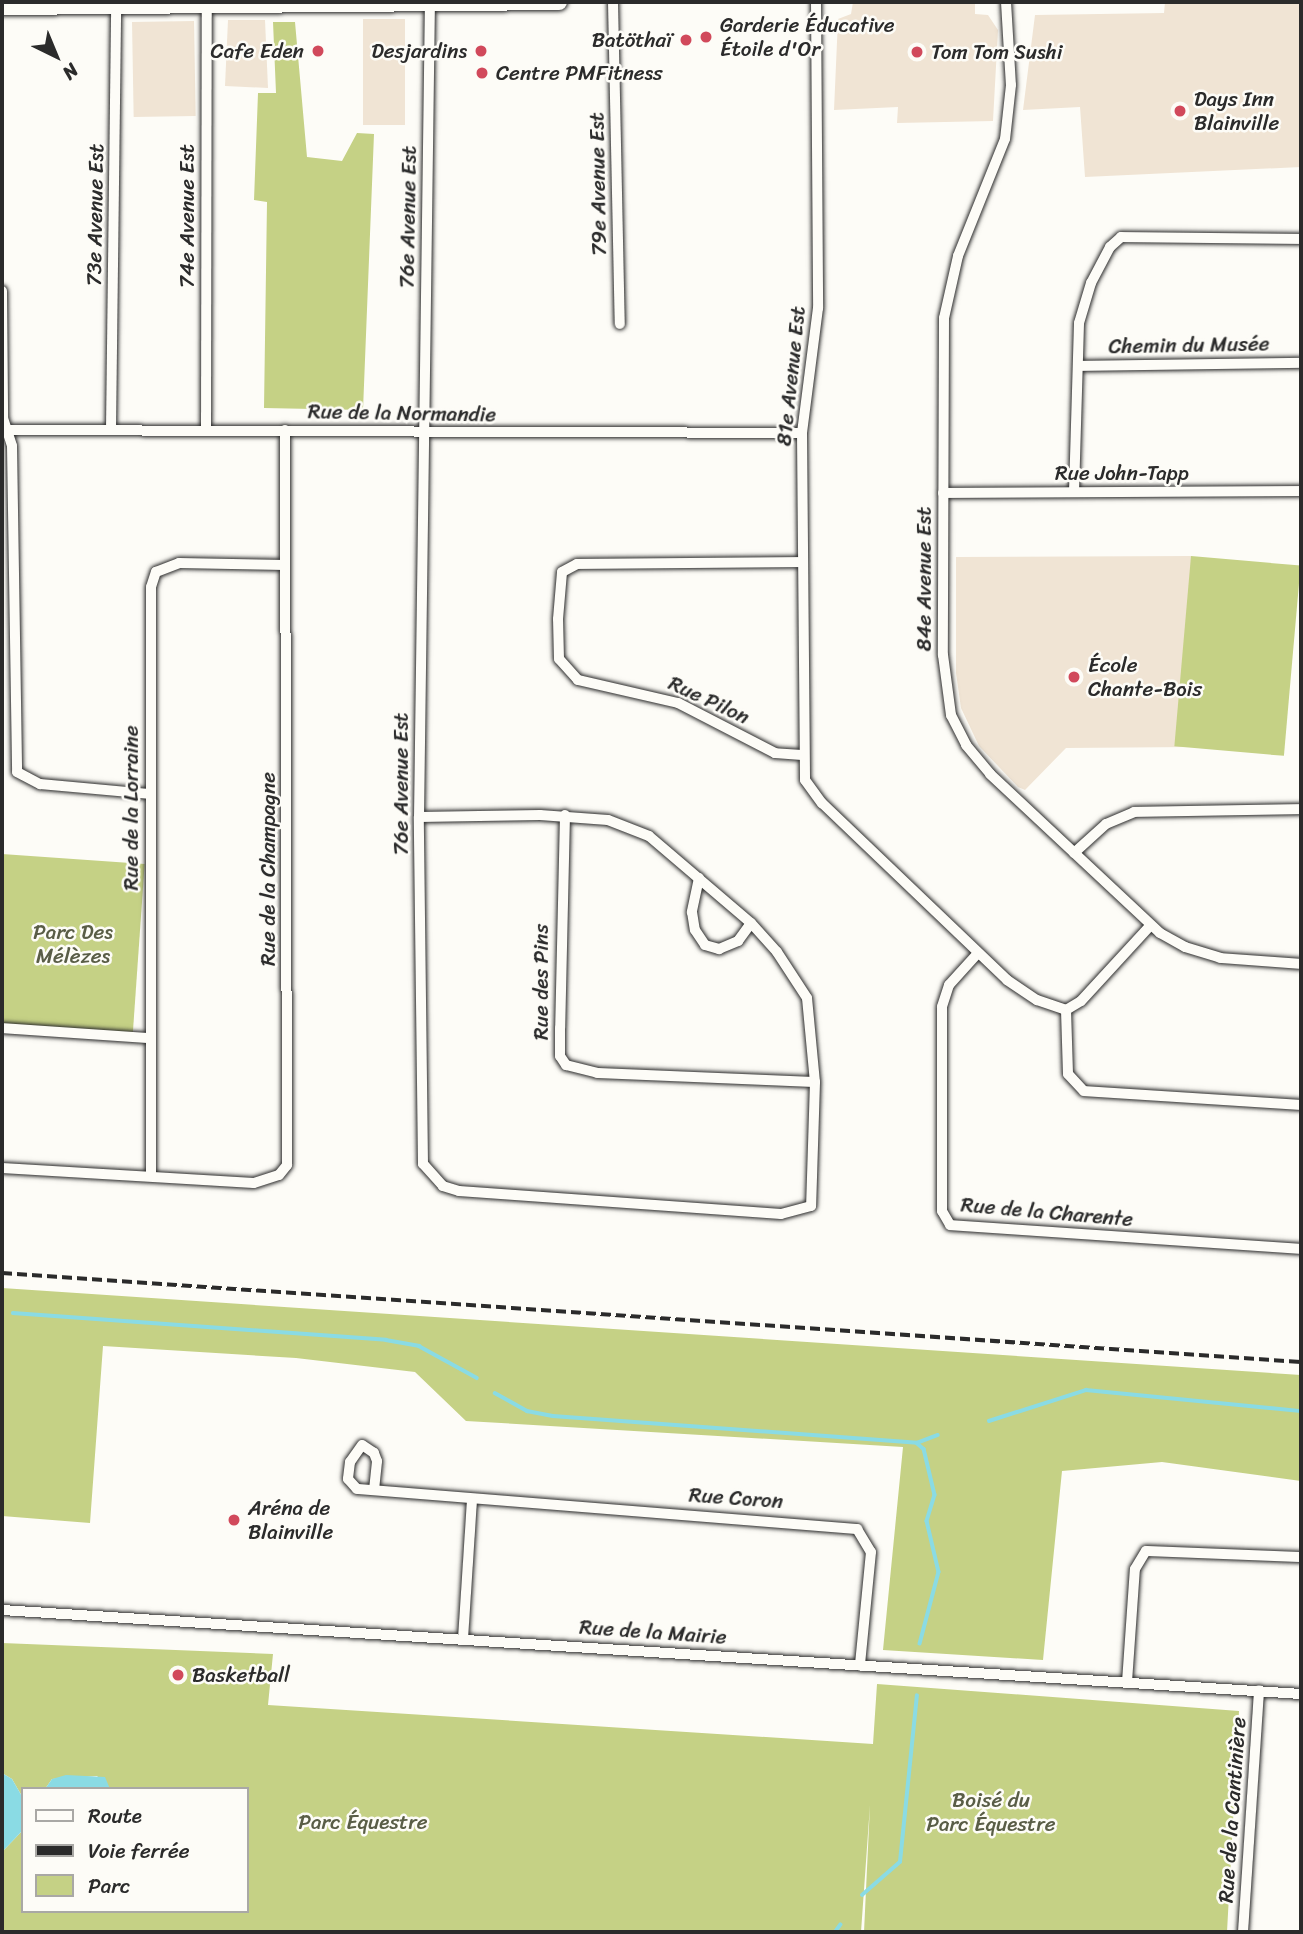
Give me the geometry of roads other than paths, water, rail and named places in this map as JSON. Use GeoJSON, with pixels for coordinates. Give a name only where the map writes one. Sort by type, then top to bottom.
{"type":"FeatureCollection","features":[{"type":"Feature","properties":{"kind":"main road"},"geometry":{"type":"LineString","coordinates":[[2,7],[559,2]]}},
{"type":"Feature","properties":{"kind":"street","name":"79e Avenue Est"},"geometry":{"type":"LineString","coordinates":[[614,2],[620,324]]}},
{"type":"Feature","properties":{"kind":"street","name":"81e Avenue Est"},"geometry":{"type":"LineString","coordinates":[[802,755],[802,433],[818,308],[816,2]]}},
{"type":"Feature","properties":{"kind":"street","name":"84e Avenue Est"},"geometry":{"type":"LineString","coordinates":[[1006,2],[1011,85],[1006,132],[953,271],[944,318],[943,664],[951,715],[982,765],[1150,925],[1185,947],[1210,956],[1301,964]]}},
{"type":"Feature","properties":{"kind":"street","name":"76e Avenue Est"},"geometry":{"type":"LineString","coordinates":[[430,3],[419,817],[423,1164],[443,1186],[780,1214],[811,1206],[815,1082]]}},
{"type":"Feature","properties":{"kind":"street","name":"73e Avenue Est"},"geometry":{"type":"LineString","coordinates":[[111,429],[116,4]]}},
{"type":"Feature","properties":{"kind":"street","name":"74e Avenue Est"},"geometry":{"type":"LineString","coordinates":[[206,430],[207,4]]}},
{"type":"Feature","properties":{"kind":"street","name":"Chemin du Musée"},"geometry":{"type":"LineString","coordinates":[[1074,492],[1079,323],[1091,283],[1110,247],[1121,237],[1301,239]]}},
{"type":"Feature","properties":{"kind":"street"},"geometry":{"type":"LineString","coordinates":[[2,291],[2,413],[4,430],[12,446],[17,772],[40,784],[149,794]]}},
{"type":"Feature","properties":{"kind":"street","name":"Chemin du Musée"},"geometry":{"type":"LineString","coordinates":[[1078,366],[1301,363]]}},
{"type":"Feature","properties":{"kind":"street","name":"Rue de la Normandie"},"geometry":{"type":"LineString","coordinates":[[4,430],[802,433]]}},
{"type":"Feature","properties":{"kind":"street","name":"Rue de la Champagne"},"geometry":{"type":"LineString","coordinates":[[151,1176],[254,1183],[279,1175],[287,1165],[285,430]]}},
{"type":"Feature","properties":{"kind":"street","name":"Rue John-Tapp"},"geometry":{"type":"LineString","coordinates":[[943,494],[1301,491]]}},
{"type":"Feature","properties":{"kind":"street","name":"Rue Pilon"},"geometry":{"type":"LineString","coordinates":[[802,562],[577,564],[562,572],[558,619],[559,659],[578,680],[678,703],[775,753],[802,755]]}},
{"type":"Feature","properties":{"kind":"street","name":"Rue de la Lorraine"},"geometry":{"type":"LineString","coordinates":[[151,1176],[151,587],[156,572],[179,564],[285,565]]}},
{"type":"Feature","properties":{"kind":"street"},"geometry":{"type":"LineString","coordinates":[[802,755],[812,792],[978,953],[1025,994],[1066,1010],[1077,1005],[1150,925]]}},
{"type":"Feature","properties":{"kind":"street"},"geometry":{"type":"LineString","coordinates":[[1074,853],[1105,824],[1134,812],[1301,809]]}},
{"type":"Feature","properties":{"kind":"street"},"geometry":{"type":"LineString","coordinates":[[419,817],[565,815],[608,820],[649,836],[751,923],[777,952],[807,998],[815,1082]]}},
{"type":"Feature","properties":{"kind":"street","name":"Rue des Pins"},"geometry":{"type":"LineString","coordinates":[[565,815],[560,1056],[566,1065],[597,1073],[815,1082]]}},
{"type":"Feature","properties":{"kind":"street"},"geometry":{"type":"LineString","coordinates":[[699,878],[692,912],[695,930],[705,945],[719,949],[737,941],[751,923]]}},
{"type":"Feature","properties":{"kind":"street","name":"Rue de la Charente"},"geometry":{"type":"LineString","coordinates":[[978,953],[952,981],[942,1007],[942,1205],[947,1222],[963,1228],[1301,1249]]}},
{"type":"Feature","properties":{"kind":"street"},"geometry":{"type":"LineString","coordinates":[[1066,1010],[1068,1074],[1084,1091],[1301,1105]]}},
{"type":"Feature","properties":{"kind":"street"},"geometry":{"type":"LineString","coordinates":[[2,1028],[150,1038]]}},
{"type":"Feature","properties":{"kind":"street"},"geometry":{"type":"LineString","coordinates":[[2,1168],[151,1176]]}},
{"type":"Feature","properties":{"kind":"street","name":"Rue Coron"},"geometry":{"type":"LineString","coordinates":[[374,1490],[377,1461],[374,1453],[362,1445],[350,1462],[348,1479],[357,1489],[857,1529],[871,1552],[860,1665]]}},
{"type":"Feature","properties":{"kind":"street"},"geometry":{"type":"LineString","coordinates":[[463,1639],[472,1499]]}},
{"type":"Feature","properties":{"kind":"street"},"geometry":{"type":"LineString","coordinates":[[1127,1682],[1135,1569],[1143,1553],[1165,1548],[1301,1557]]}},
{"type":"Feature","properties":{"kind":"street","name":"Rue de la Mairie"},"geometry":{"type":"LineString","coordinates":[[2,1610],[1301,1694]]}},
{"type":"Feature","properties":{"kind":"street","name":"Rue de la Cantinière"},"geometry":{"type":"LineString","coordinates":[[1243,1932],[1259,1691]]}},
{"type":"Feature","properties":{"kind":"water"},"geometry":{"type":"Polygon","coordinates":[[[2,1773],[12,1779],[21,1795],[21,1832],[2,1852],[2,1773]]]}},
{"type":"Feature","properties":{"kind":"water"},"geometry":{"type":"Polygon","coordinates":[[[66,1775],[105,1777],[109,1787],[46,1787],[52,1779],[66,1775]]]}},
{"type":"Feature","properties":{"kind":"waterway"},"geometry":{"type":"LineString","coordinates":[[13,1313],[386,1340],[419,1346],[477,1378]]}},
{"type":"Feature","properties":{"kind":"waterway"},"geometry":{"type":"LineString","coordinates":[[989,1421],[1086,1390],[1301,1411]]}},
{"type":"Feature","properties":{"kind":"waterway"},"geometry":{"type":"LineString","coordinates":[[495,1393],[527,1411],[553,1416],[917,1443],[938,1435]]}},
{"type":"Feature","properties":{"kind":"waterway"},"geometry":{"type":"LineString","coordinates":[[917,1443],[924,1449],[935,1495],[927,1521],[939,1572],[920,1644]]}},
{"type":"Feature","properties":{"kind":"waterway"},"geometry":{"type":"LineString","coordinates":[[862,1895],[900,1862],[917,1696]]}},
{"type":"Feature","properties":{"kind":"waterway"},"geometry":{"type":"LineString","coordinates":[[835,1932],[840,1925]]}},
{"type":"Feature","properties":{"kind":"railway"},"geometry":{"type":"LineString","coordinates":[[2,1273],[1301,1362]]}},
{"type":"Feature","properties":{"kind":"place","name":"Garderie Éducative Étoile d'Or"},"geometry":{"type":"Point","coordinates":[706,37]}},
{"type":"Feature","properties":{"kind":"place","name":"Batöthaï"},"geometry":{"type":"Point","coordinates":[686,40]}},
{"type":"Feature","properties":{"kind":"place","name":"Cafe Eden"},"geometry":{"type":"Point","coordinates":[318,51]}},
{"type":"Feature","properties":{"kind":"place","name":"Desjardins"},"geometry":{"type":"Point","coordinates":[481,51]}},
{"type":"Feature","properties":{"kind":"place","name":"Tom Tom Sushi"},"geometry":{"type":"Point","coordinates":[917,52]}},
{"type":"Feature","properties":{"kind":"place","name":"Centre PMFitness"},"geometry":{"type":"Point","coordinates":[482,73]}},
{"type":"Feature","properties":{"kind":"place","name":"Days Inn Blainville"},"geometry":{"type":"Point","coordinates":[1180,111]}},
{"type":"Feature","properties":{"kind":"place","name":"École Chante-Bois"},"geometry":{"type":"Point","coordinates":[1074,677]}},
{"type":"Feature","properties":{"kind":"place","name":"Aréna de Blainville"},"geometry":{"type":"Point","coordinates":[234,1520]}},
{"type":"Feature","properties":{"kind":"place","name":"Basketball"},"geometry":{"type":"Point","coordinates":[178,1675]}},
{"type":"Feature","properties":{"kind":"park label","name":"Parc Des Mélèzes"},"geometry":{"type":"Point","coordinates":[73,944]}},
{"type":"Feature","properties":{"kind":"park label","name":"Boisé du Parc Équestre"},"geometry":{"type":"Point","coordinates":[991,1812]}},
{"type":"Feature","properties":{"kind":"park label","name":"Parc Équestre"},"geometry":{"type":"Point","coordinates":[363,1822]}}]}
